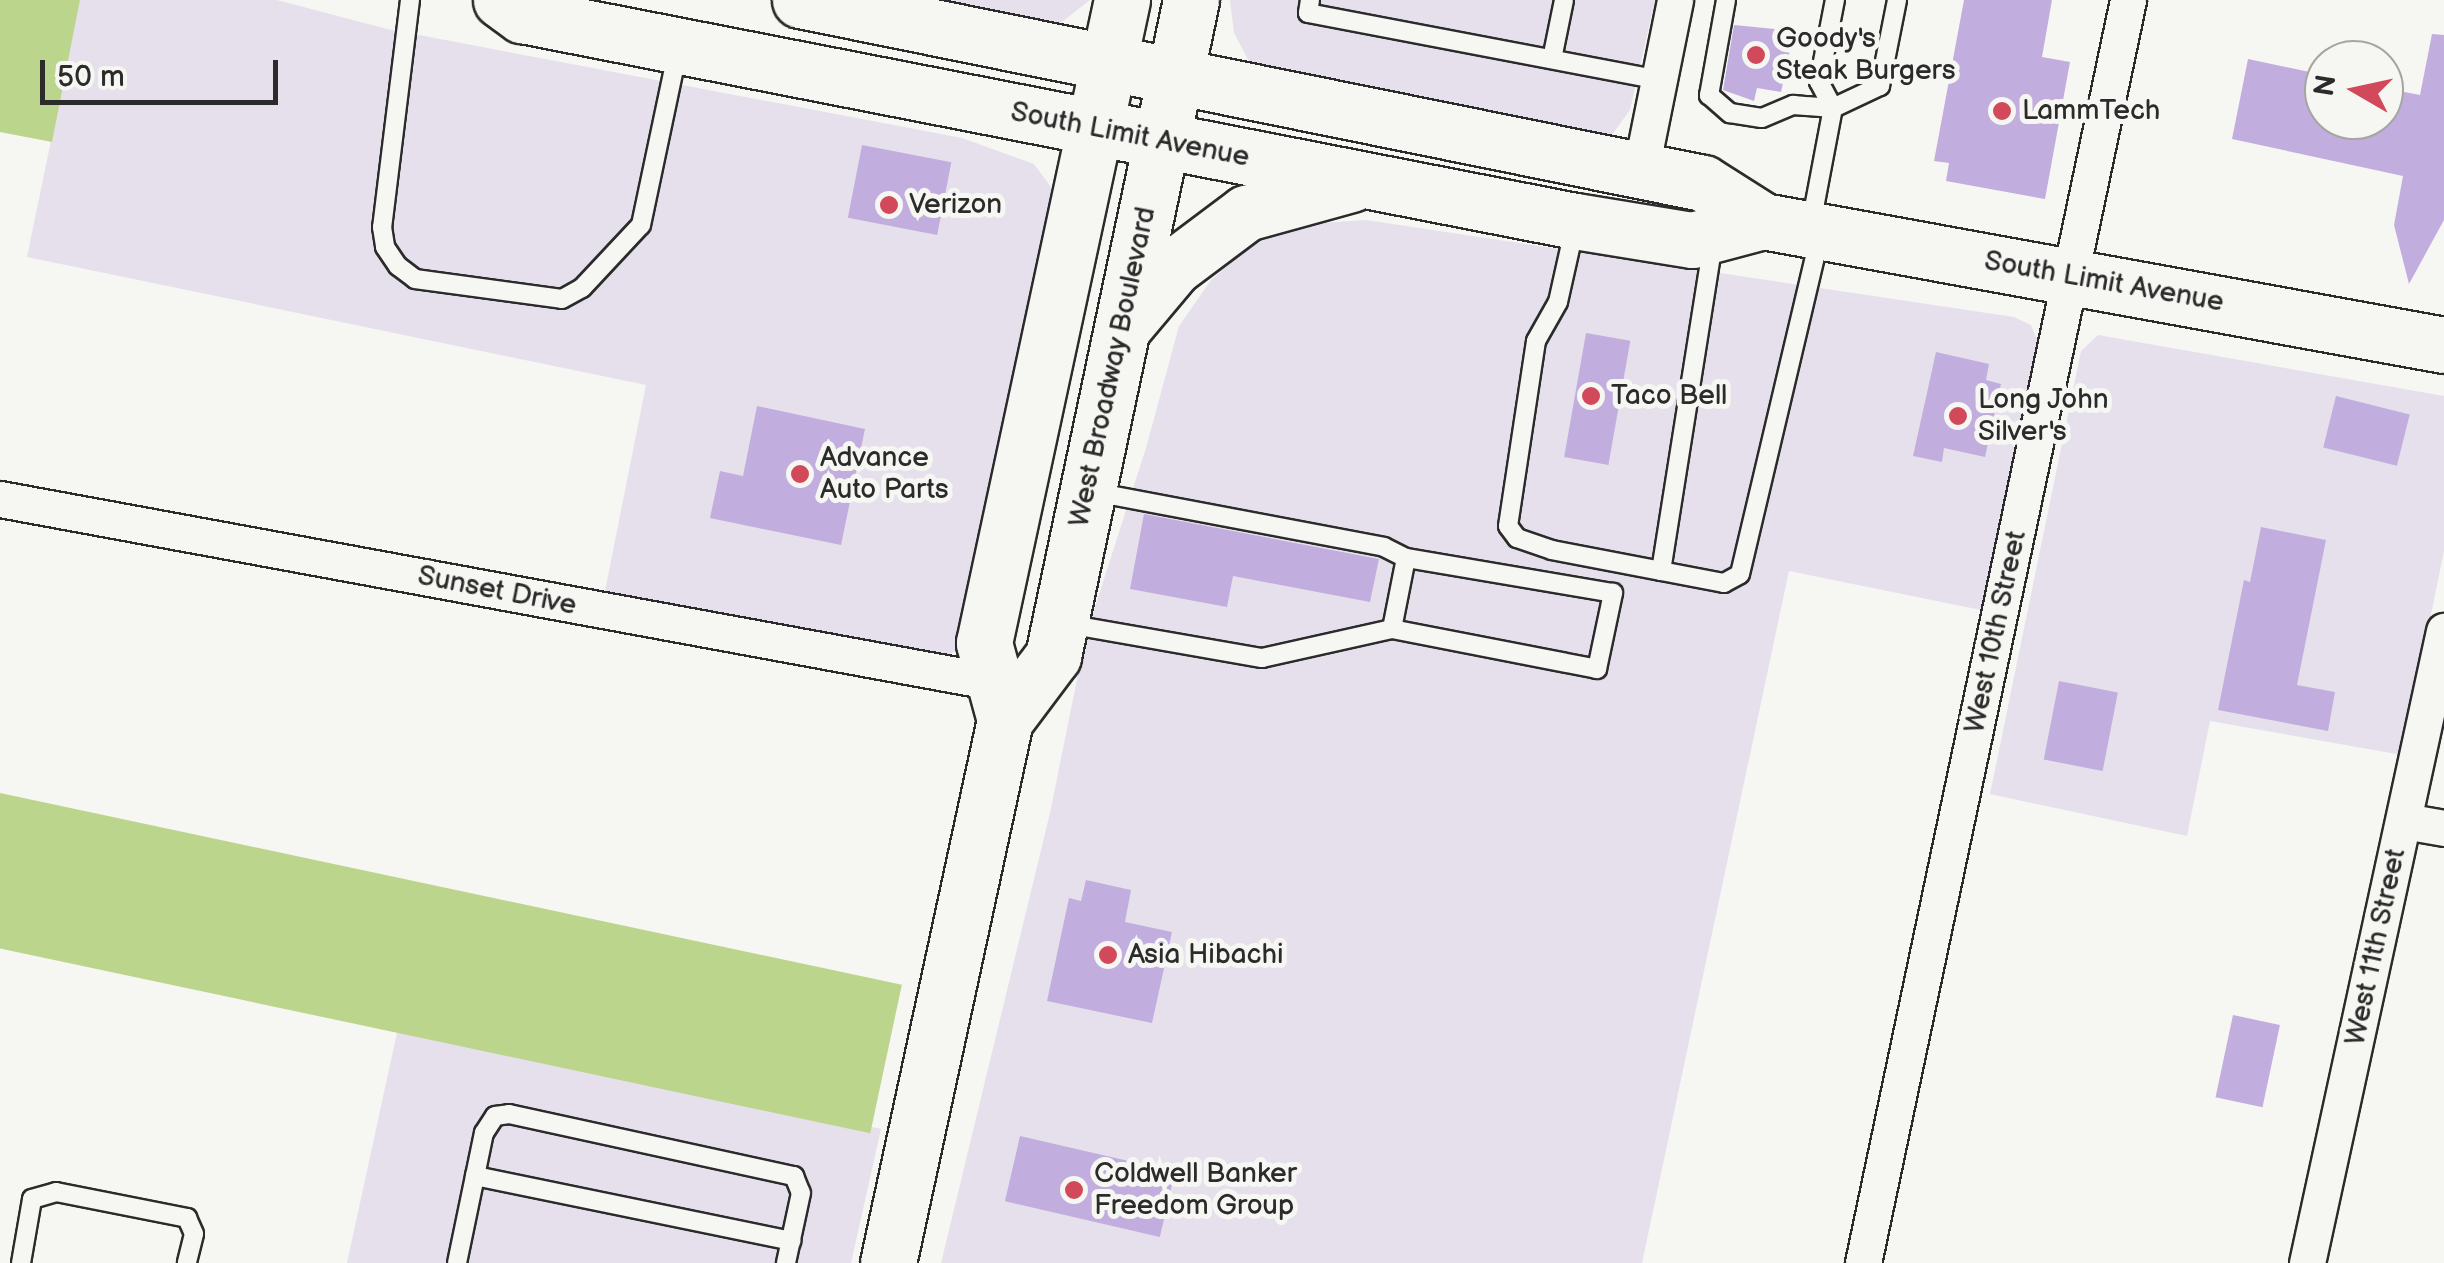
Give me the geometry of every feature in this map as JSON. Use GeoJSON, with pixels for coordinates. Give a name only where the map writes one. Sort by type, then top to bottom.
{"type":"FeatureCollection","features":[{"type":"Feature","properties":{"kind":"highway","name":"South Limit Avenue"},"geometry":{"type":"LineString","coordinates":[[501,0],[522,16],[1576,221],[1692,240],[1777,229],[2070,276],[2444,346]]}},
{"type":"Feature","properties":{"kind":"highway","name":"South Limit Avenue"},"geometry":{"type":"LineString","coordinates":[[800,0],[1107,65],[1703,182],[1777,229]]}},
{"type":"Feature","properties":{"kind":"highway","name":"West Broadway Boulevard"},"geometry":{"type":"LineString","coordinates":[[888,1263],[999,701],[984,643],[1122,0]]}},
{"type":"Feature","properties":{"kind":"highway","name":"West Broadway Boulevard"},"geometry":{"type":"LineString","coordinates":[[999,701],[1054,656],[1190,0]]}},
{"type":"Feature","properties":{"kind":"highway"},"geometry":{"type":"LineString","coordinates":[[1120,330],[1174,267],[1246,213],[1366,181]]}},
{"type":"Feature","properties":{"kind":"street"},"geometry":{"type":"LineString","coordinates":[[1641,169],[1675,0]]}},
{"type":"Feature","properties":{"kind":"street","name":"West 10th Street"},"geometry":{"type":"LineString","coordinates":[[1863,1263],[2128,0]]}},
{"type":"Feature","properties":{"kind":"street","name":"Sunset Drive"},"geometry":{"type":"LineString","coordinates":[[0,499],[999,701]]}},
{"type":"Feature","properties":{"kind":"street","name":"West 11th Street"},"geometry":{"type":"LineString","coordinates":[[2307,1263],[2444,631]]}},
{"type":"Feature","properties":{"kind":"street"},"geometry":{"type":"LineString","coordinates":[[2404,820],[2444,828]]}},
{"type":"Feature","properties":{"kind":"lane"},"geometry":{"type":"LineString","coordinates":[[410,0],[382,228],[385,247],[398,266],[416,279],[562,298],[582,288],[629,243],[641,225],[679,44]]}},
{"type":"Feature","properties":{"kind":"lane"},"geometry":{"type":"LineString","coordinates":[[1310,0],[1308,13],[1658,80]]}},
{"type":"Feature","properties":{"kind":"lane"},"geometry":{"type":"LineString","coordinates":[[1552,60],[1564,0]]}},
{"type":"Feature","properties":{"kind":"lane"},"geometry":{"type":"LineString","coordinates":[[1726,0],[1709,88],[1715,104],[1730,113],[1762,118],[1793,105],[1833,108],[1880,86],[1897,0]]}},
{"type":"Feature","properties":{"kind":"lane"},"geometry":{"type":"LineString","coordinates":[[1833,108],[1819,82],[1834,0]]}},
{"type":"Feature","properties":{"kind":"lane"},"geometry":{"type":"LineString","coordinates":[[1660,570],[1777,229],[1833,108]]}},
{"type":"Feature","properties":{"kind":"lane"},"geometry":{"type":"LineString","coordinates":[[1576,221],[1566,278],[1536,341],[1508,526],[1517,538],[1552,550],[1724,583],[1740,574],[1777,229]]}},
{"type":"Feature","properties":{"kind":"lane"},"geometry":{"type":"LineString","coordinates":[[1062,622],[1262,658],[1392,629],[1598,668],[1613,593],[1406,558],[1384,547],[1088,491]]}},
{"type":"Feature","properties":{"kind":"lane"},"geometry":{"type":"LineString","coordinates":[[1392,629],[1406,558]]}},
{"type":"Feature","properties":{"kind":"lane"},"geometry":{"type":"LineString","coordinates":[[456,1263],[487,1124],[495,1116],[509,1114],[794,1176],[801,1194],[786,1263]]}},
{"type":"Feature","properties":{"kind":"lane"},"geometry":{"type":"LineString","coordinates":[[475,1176],[791,1241]]}},
{"type":"Feature","properties":{"kind":"lane"},"geometry":{"type":"LineString","coordinates":[[21,1263],[32,1199],[56,1192],[186,1218],[194,1234],[187,1263]]}},
{"type":"Feature","properties":{"kind":"shaded area"},"geometry":{"type":"Polygon","coordinates":[[[80,0],[277,0],[387,29],[962,138],[1034,164],[1051,187],[1055,223],[958,650],[935,660],[603,601],[646,385],[27,257],[80,0]]]}},
{"type":"Feature","properties":{"kind":"shaded area"},"geometry":{"type":"Polygon","coordinates":[[[830,0],[1090,0],[1058,25],[830,0]]]}},
{"type":"Feature","properties":{"kind":"shaded area"},"geometry":{"type":"Polygon","coordinates":[[[1230,0],[1655,0],[1630,110],[1611,136],[1592,142],[1276,79],[1249,61],[1234,33],[1230,0]]]}},
{"type":"Feature","properties":{"kind":"shaded area"},"geometry":{"type":"Polygon","coordinates":[[[1366,220],[2014,317],[2031,325],[2038,342],[1981,610],[1789,571],[1642,1263],[941,1263],[1050,813],[1086,635],[1146,448],[1179,326],[1211,280],[1255,242],[1305,224],[1366,220]]]}},
{"type":"Feature","properties":{"kind":"shaded area"},"geometry":{"type":"Polygon","coordinates":[[[2098,335],[2444,396],[2444,551],[2402,755],[2210,721],[2187,836],[1990,794],[2081,351],[2098,335]]]}},
{"type":"Feature","properties":{"kind":"shaded area"},"geometry":{"type":"Polygon","coordinates":[[[398,1028],[881,1129],[851,1263],[347,1263],[398,1028]]]}},
{"type":"Feature","properties":{"kind":"green space"},"geometry":{"type":"Polygon","coordinates":[[[0,0],[80,0],[52,142],[0,132],[0,0]]]}},
{"type":"Feature","properties":{"kind":"green space"},"geometry":{"type":"Polygon","coordinates":[[[0,793],[902,985],[870,1133],[0,948],[0,793]]]}},
{"type":"Feature","properties":{"kind":"building","name":"LammTech"},"geometry":{"type":"Polygon","coordinates":[[[1964,0],[2052,0],[2042,57],[2070,62],[2045,199],[1946,181],[1949,163],[1934,161],[1964,0]]]}},
{"type":"Feature","properties":{"kind":"building","name":"Goody's Steak Burgers"},"geometry":{"type":"Polygon","coordinates":[[[1734,25],[1794,31],[1781,92],[1757,88],[1754,101],[1723,90],[1734,25]]]}},
{"type":"Feature","properties":{"kind":"building"},"geometry":{"type":"Polygon","coordinates":[[[2432,34],[2444,35],[2444,220],[2409,284],[2394,225],[2403,176],[2232,139],[2248,59],[2304,71],[2304,140],[2404,140],[2404,92],[2420,95],[2432,34]]]}},
{"type":"Feature","properties":{"kind":"building"},"geometry":{"type":"Polygon","coordinates":[[[862,145],[951,162],[937,235],[848,218],[862,145]]]}},
{"type":"Feature","properties":{"kind":"building"},"geometry":{"type":"Polygon","coordinates":[[[1586,333],[1630,341],[1608,465],[1564,457],[1586,333]]]}},
{"type":"Feature","properties":{"kind":"building","name":"Long John Silver's"},"geometry":{"type":"Polygon","coordinates":[[[1936,352],[1989,364],[1986,380],[2001,384],[1985,457],[1944,448],[1942,462],[1913,456],[1936,352]]]}},
{"type":"Feature","properties":{"kind":"building"},"geometry":{"type":"Polygon","coordinates":[[[2336,396],[2410,414],[2397,466],[2323,447],[2336,396]]]}},
{"type":"Feature","properties":{"kind":"building","name":"Advance Auto Parts"},"geometry":{"type":"Polygon","coordinates":[[[757,406],[865,429],[841,545],[710,518],[720,471],[743,476],[757,406]]]}},
{"type":"Feature","properties":{"kind":"building"},"geometry":{"type":"Polygon","coordinates":[[[1144,514],[1379,559],[1370,602],[1233,576],[1227,607],[1130,589],[1144,514]]]}},
{"type":"Feature","properties":{"kind":"building"},"geometry":{"type":"Polygon","coordinates":[[[2261,527],[2326,540],[2297,685],[2335,692],[2328,731],[2218,710],[2244,580],[2250,582],[2261,527]]]}},
{"type":"Feature","properties":{"kind":"building"},"geometry":{"type":"Polygon","coordinates":[[[2059,681],[2118,692],[2103,771],[2044,760],[2059,681]]]}},
{"type":"Feature","properties":{"kind":"building"},"geometry":{"type":"Polygon","coordinates":[[[1086,880],[1131,890],[1125,922],[1172,932],[1152,1023],[1047,1001],[1069,898],[1081,901],[1086,880]]]}},
{"type":"Feature","properties":{"kind":"building"},"geometry":{"type":"Polygon","coordinates":[[[2233,1015],[2280,1025],[2262,1107],[2216,1097],[2233,1015]]]}},
{"type":"Feature","properties":{"kind":"building"},"geometry":{"type":"Polygon","coordinates":[[[1020,1136],[1175,1172],[1160,1237],[1005,1201],[1020,1136]]]}},
{"type":"Feature","properties":{"kind":"place","name":"Goody's Steak Burgers"},"geometry":{"type":"Point","coordinates":[1756,55]}},
{"type":"Feature","properties":{"kind":"place","name":"LammTech"},"geometry":{"type":"Point","coordinates":[2002,111]}},
{"type":"Feature","properties":{"kind":"place","name":"Verizon"},"geometry":{"type":"Point","coordinates":[889,205]}},
{"type":"Feature","properties":{"kind":"place","name":"Taco Bell"},"geometry":{"type":"Point","coordinates":[1591,396]}},
{"type":"Feature","properties":{"kind":"place","name":"Long John Silver's"},"geometry":{"type":"Point","coordinates":[1958,416]}},
{"type":"Feature","properties":{"kind":"place","name":"Advance Auto Parts"},"geometry":{"type":"Point","coordinates":[800,474]}},
{"type":"Feature","properties":{"kind":"place","name":"Asia Hibachi"},"geometry":{"type":"Point","coordinates":[1108,955]}},
{"type":"Feature","properties":{"kind":"place","name":"Coldwell Banker Freedom Group"},"geometry":{"type":"Point","coordinates":[1074,1190]}}]}
